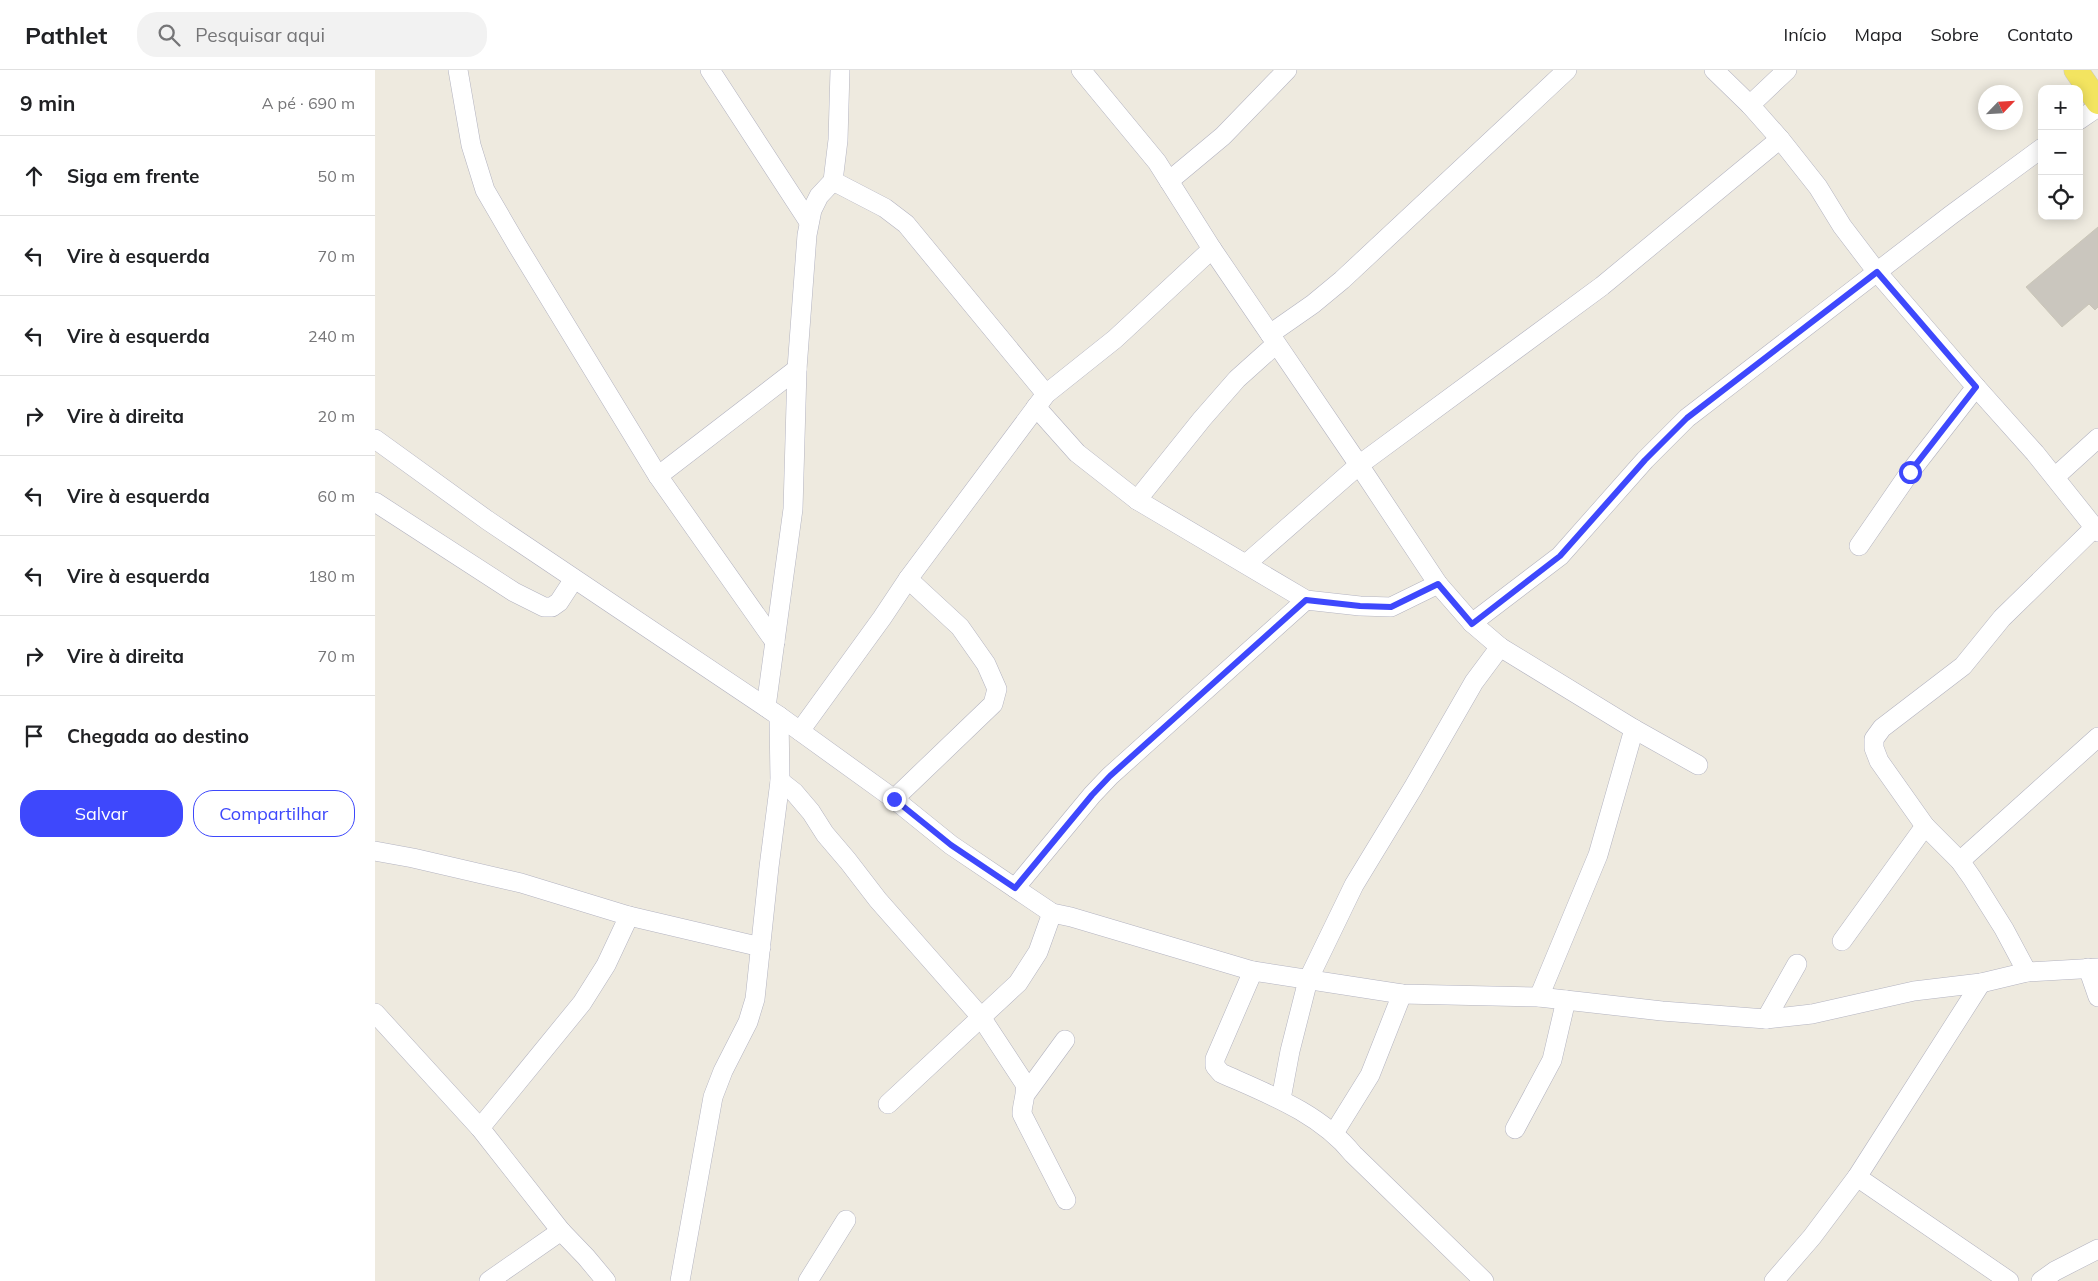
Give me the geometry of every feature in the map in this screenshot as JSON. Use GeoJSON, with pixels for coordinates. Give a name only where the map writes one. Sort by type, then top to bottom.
{"type":"FeatureCollection","features":[{"type":"Feature","properties":{"kind":"main road"},"geometry":{"type":"LineString","coordinates":[[2076,70],[2098,102]]}},
{"type":"Feature","properties":{"kind":"street"},"geometry":{"type":"LineString","coordinates":[[458,70],[471,145],[485,190],[658,476],[775,642]]}},
{"type":"Feature","properties":{"kind":"street"},"geometry":{"type":"LineString","coordinates":[[710,70],[809,222]]}},
{"type":"Feature","properties":{"kind":"street"},"geometry":{"type":"LineString","coordinates":[[680,1281],[713,1097],[723,1071],[748,1022],[759,980],[769,868],[780,781],[773,711],[775,642],[793,509],[797,369],[809,222],[819,196],[833,180],[838,140],[840,70]]}},
{"type":"Feature","properties":{"kind":"street"},"geometry":{"type":"LineString","coordinates":[[1081,70],[1145,146],[1438,584],[1472,624],[1499,647],[1698,766]]}},
{"type":"Feature","properties":{"kind":"street"},"geometry":{"type":"LineString","coordinates":[[1169,181],[1223,136],[1287,70]]}},
{"type":"Feature","properties":{"kind":"street"},"geometry":{"type":"LineString","coordinates":[[1137,500],[1202,419],[1273,339],[1342,280],[1567,70]]}},
{"type":"Feature","properties":{"kind":"street"},"geometry":{"type":"LineString","coordinates":[[1714,70],[1750,105],[1780,139],[1818,188],[1842,226],[1877,272],[2055,476],[2096,530],[2002,618],[1963,666],[1882,728],[1874,738],[1874,748],[1879,760],[1925,826],[1960,861],[2004,929],[2027,972]]}},
{"type":"Feature","properties":{"kind":"street"},"geometry":{"type":"LineString","coordinates":[[1750,105],[1787,70]]}},
{"type":"Feature","properties":{"kind":"street"},"geometry":{"type":"LineString","coordinates":[[2083,117],[2098,106]]}},
{"type":"Feature","properties":{"kind":"street"},"geometry":{"type":"LineString","coordinates":[[1246,564],[1359,464],[1602,286],[1780,139]]}},
{"type":"Feature","properties":{"kind":"street"},"geometry":{"type":"LineString","coordinates":[[1472,624],[1560,556],[1645,460],[1687,418],[2038,151]]}},
{"type":"Feature","properties":{"kind":"street"},"geometry":{"type":"LineString","coordinates":[[833,180],[885,208],[906,224],[1041,400],[1077,453],[1137,500],[1306,600],[1360,606],[1391,607],[1438,584]]}},
{"type":"Feature","properties":{"kind":"street"},"geometry":{"type":"LineString","coordinates":[[801,731],[908,579],[1041,400],[1115,339],[1213,249]]}},
{"type":"Feature","properties":{"kind":"street"},"geometry":{"type":"LineString","coordinates":[[658,476],[797,369]]}},
{"type":"Feature","properties":{"kind":"street"},"geometry":{"type":"LineString","coordinates":[[1859,546],[1920,459],[1976,387]]}},
{"type":"Feature","properties":{"kind":"street"},"geometry":{"type":"LineString","coordinates":[[2055,476],[2098,438]]}},
{"type":"Feature","properties":{"kind":"street"},"geometry":{"type":"LineString","coordinates":[[375,440],[574,578],[773,711],[894,799],[951,845],[1052,913],[1253,970],[1402,994],[1539,997],[1662,1011],[1766,1019],[1812,1014],[1914,991],[1981,983],[2027,972],[2093,968],[2098,997]]}},
{"type":"Feature","properties":{"kind":"street"},"geometry":{"type":"LineString","coordinates":[[375,502],[522,597],[543,607],[552,607],[559,602],[574,578]]}},
{"type":"Feature","properties":{"kind":"street"},"geometry":{"type":"LineString","coordinates":[[894,799],[993,704],[997,689],[985,664],[960,627],[908,579]]}},
{"type":"Feature","properties":{"kind":"street"},"geometry":{"type":"LineString","coordinates":[[1015,888],[1110,776],[1306,600]]}},
{"type":"Feature","properties":{"kind":"street"},"geometry":{"type":"LineString","coordinates":[[1281,1099],[1290,1051],[1308,980],[1354,885],[1474,682],[1499,647]]}},
{"type":"Feature","properties":{"kind":"street"},"geometry":{"type":"LineString","coordinates":[[1539,997],[1598,855],[1634,729]]}},
{"type":"Feature","properties":{"kind":"street"},"geometry":{"type":"LineString","coordinates":[[1960,861],[2098,737]]}},
{"type":"Feature","properties":{"kind":"street"},"geometry":{"type":"LineString","coordinates":[[780,781],[794,792],[811,812],[825,834],[891,915],[981,1017],[1025,1084],[1027,1092]]}},
{"type":"Feature","properties":{"kind":"street"},"geometry":{"type":"LineString","coordinates":[[1843,941],[1925,826]]}},
{"type":"Feature","properties":{"kind":"street"},"geometry":{"type":"LineString","coordinates":[[375,851],[521,882],[629,916],[761,947]]}},
{"type":"Feature","properties":{"kind":"street"},"geometry":{"type":"LineString","coordinates":[[888,1104],[1018,983],[1029,969],[1038,952],[1052,913]]}},
{"type":"Feature","properties":{"kind":"street"},"geometry":{"type":"LineString","coordinates":[[480,1128],[582,1002],[606,966],[629,916]]}},
{"type":"Feature","properties":{"kind":"street"},"geometry":{"type":"LineString","coordinates":[[1766,1019],[1797,964]]}},
{"type":"Feature","properties":{"kind":"street"},"geometry":{"type":"LineString","coordinates":[[1253,970],[1223,1036],[1215,1059],[1215,1066],[1221,1073],[1281,1099],[1334,1133],[1353,1154],[1484,1281]]}},
{"type":"Feature","properties":{"kind":"street"},"geometry":{"type":"LineString","coordinates":[[1774,1281],[1812,1237],[1857,1177],[1981,983]]}},
{"type":"Feature","properties":{"kind":"street"},"geometry":{"type":"LineString","coordinates":[[1334,1133],[1370,1075],[1402,994]]}},
{"type":"Feature","properties":{"kind":"street"},"geometry":{"type":"LineString","coordinates":[[1515,1129],[1552,1060],[1566,1000]]}},
{"type":"Feature","properties":{"kind":"street"},"geometry":{"type":"LineString","coordinates":[[375,1013],[411,1050],[480,1128],[561,1231],[606,1281]]}},
{"type":"Feature","properties":{"kind":"street"},"geometry":{"type":"LineString","coordinates":[[1065,1040],[1027,1092],[1022,1104],[1023,1114],[1066,1200]]}},
{"type":"Feature","properties":{"kind":"street"},"geometry":{"type":"LineString","coordinates":[[1857,1177],[2009,1281]]}},
{"type":"Feature","properties":{"kind":"street"},"geometry":{"type":"LineString","coordinates":[[808,1281],[847,1220]]}},
{"type":"Feature","properties":{"kind":"street"},"geometry":{"type":"LineString","coordinates":[[489,1281],[561,1231]]}},
{"type":"Feature","properties":{"kind":"street"},"geometry":{"type":"LineString","coordinates":[[2055,1278],[2098,1249]]}},
{"type":"Feature","properties":{"kind":"building"},"geometry":{"type":"Polygon","coordinates":[[[2098,227],[2098,307],[2095,310],[2089,304],[2062,327],[2026,287],[2098,227]]]}},
{"type":"Feature","properties":{"kind":"route"},"geometry":{"type":"LineString","coordinates":[[894,799],[951,845],[1015,888],[1110,776],[1306,600],[1360,606],[1391,607],[1438,584],[1472,624],[1560,556],[1645,460],[1687,418],[1877,272],[1976,387],[1910,472]]}}]}
